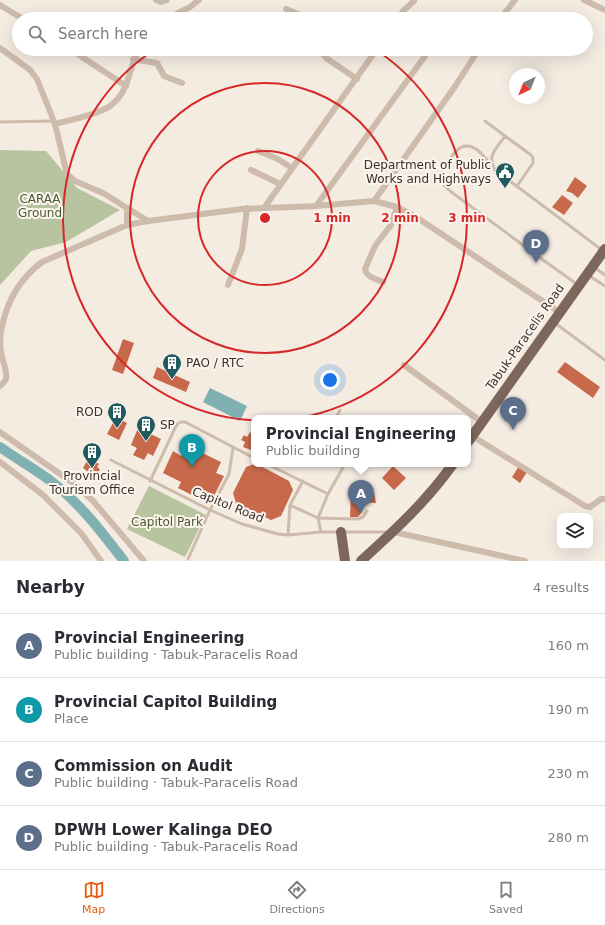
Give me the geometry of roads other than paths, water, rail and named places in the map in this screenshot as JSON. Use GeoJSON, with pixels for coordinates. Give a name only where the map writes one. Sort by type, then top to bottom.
{"type":"FeatureCollection","features":[{"type":"Feature","properties":{"kind":"main road","name":"Tabuk-Paracelis Road"},"geometry":{"type":"LineString","coordinates":[[471,438],[552,321],[604,250]]}},
{"type":"Feature","properties":{"kind":"main road"},"geometry":{"type":"LineString","coordinates":[[361,561],[414,512],[451,467]]}},
{"type":"Feature","properties":{"kind":"main road"},"geometry":{"type":"LineString","coordinates":[[341,532],[345,561]]}},
{"type":"Feature","properties":{"kind":"street"},"geometry":{"type":"LineString","coordinates":[[156,0],[161,2],[167,0]]}},
{"type":"Feature","properties":{"kind":"street"},"geometry":{"type":"LineString","coordinates":[[182,12],[199,0]]}},
{"type":"Feature","properties":{"kind":"street"},"geometry":{"type":"LineString","coordinates":[[506,12],[515,0]]}},
{"type":"Feature","properties":{"kind":"street"},"geometry":{"type":"LineString","coordinates":[[584,0],[605,10]]}},
{"type":"Feature","properties":{"kind":"street"},"geometry":{"type":"LineString","coordinates":[[402,12],[414,1]]}},
{"type":"Feature","properties":{"kind":"street"},"geometry":{"type":"LineString","coordinates":[[0,5],[12,12]]}},
{"type":"Feature","properties":{"kind":"street"},"geometry":{"type":"LineString","coordinates":[[286,9],[293,12]]}},
{"type":"Feature","properties":{"kind":"street"},"geometry":{"type":"LineString","coordinates":[[0,48],[34,74],[54,122],[67,174],[75,182],[103,193],[148,221]]}},
{"type":"Feature","properties":{"kind":"street"},"geometry":{"type":"LineString","coordinates":[[81,56],[126,86]]}},
{"type":"Feature","properties":{"kind":"street"},"geometry":{"type":"LineString","coordinates":[[54,122],[102,110],[111,105],[126,86],[135,56]]}},
{"type":"Feature","properties":{"kind":"street"},"geometry":{"type":"LineString","coordinates":[[324,56],[356,79]]}},
{"type":"Feature","properties":{"kind":"street"},"geometry":{"type":"LineString","coordinates":[[264,208],[372,56]]}},
{"type":"Feature","properties":{"kind":"street"},"geometry":{"type":"LineString","coordinates":[[316,206],[425,56]]}},
{"type":"Feature","properties":{"kind":"street"},"geometry":{"type":"LineString","coordinates":[[374,201],[456,85],[475,56]]}},
{"type":"Feature","properties":{"kind":"street"},"geometry":{"type":"LineString","coordinates":[[133,59],[157,63],[164,76],[182,83]]}},
{"type":"Feature","properties":{"kind":"street"},"geometry":{"type":"LineString","coordinates":[[258,151],[276,158],[292,168]]}},
{"type":"Feature","properties":{"kind":"street"},"geometry":{"type":"LineString","coordinates":[[251,170],[280,184]]}},
{"type":"Feature","properties":{"kind":"street"},"geometry":{"type":"LineString","coordinates":[[0,386],[6,378],[1,351],[1,327],[8,306],[20,284],[30,271],[42,262],[127,225],[148,221],[247,208],[316,206],[374,201],[397,207],[416,217],[559,312]]}},
{"type":"Feature","properties":{"kind":"street"},"geometry":{"type":"LineString","coordinates":[[383,282],[369,275],[365,272],[365,269],[375,246],[391,225],[397,207]]}},
{"type":"Feature","properties":{"kind":"street"},"geometry":{"type":"LineString","coordinates":[[228,285],[242,249],[247,208]]}},
{"type":"Feature","properties":{"kind":"street"},"geometry":{"type":"LineString","coordinates":[[127,209],[127,225]]}},
{"type":"Feature","properties":{"kind":"street"},"geometry":{"type":"LineString","coordinates":[[404,365],[482,422]]}},
{"type":"Feature","properties":{"kind":"street"},"geometry":{"type":"LineString","coordinates":[[0,432],[76,485],[94,502],[144,561]]}},
{"type":"Feature","properties":{"kind":"street"},"geometry":{"type":"LineString","coordinates":[[471,440],[585,506],[590,507],[600,499],[605,499]]}},
{"type":"Feature","properties":{"kind":"street"},"geometry":{"type":"LineString","coordinates":[[0,462],[43,495],[81,533],[100,561]]}},
{"type":"Feature","properties":{"kind":"street"},"geometry":{"type":"LineString","coordinates":[[394,532],[525,561]]}},
{"type":"Feature","properties":{"kind":"lane"},"geometry":{"type":"LineString","coordinates":[[485,121],[531,154],[533,158],[533,163],[517,186]]}},
{"type":"Feature","properties":{"kind":"lane"},"geometry":{"type":"LineString","coordinates":[[0,122],[54,122]]}},
{"type":"Feature","properties":{"kind":"lane"},"geometry":{"type":"LineString","coordinates":[[491,164],[492,156],[505,136]]}},
{"type":"Feature","properties":{"kind":"lane"},"geometry":{"type":"LineString","coordinates":[[578,285],[450,191],[444,185],[441,180],[441,175],[456,150],[470,146],[477,149],[495,170],[604,250]]}},
{"type":"Feature","properties":{"kind":"lane"},"geometry":{"type":"LineString","coordinates":[[589,270],[605,275]]}},
{"type":"Feature","properties":{"kind":"lane"},"geometry":{"type":"LineString","coordinates":[[589,270],[605,286]]}},
{"type":"Feature","properties":{"kind":"lane"},"geometry":{"type":"LineString","coordinates":[[552,321],[605,360]]}},
{"type":"Feature","properties":{"kind":"lane"},"geometry":{"type":"LineString","coordinates":[[338,415],[340,410]]}},
{"type":"Feature","properties":{"kind":"lane"},"geometry":{"type":"LineString","coordinates":[[150,481],[177,424],[182,422],[251,457]]}},
{"type":"Feature","properties":{"kind":"lane"},"geometry":{"type":"LineString","coordinates":[[188,559],[210,510],[229,474],[233,448]]}},
{"type":"Feature","properties":{"kind":"lane","name":"Capitol Road"},"geometry":{"type":"LineString","coordinates":[[111,460],[210,510],[242,524],[278,534],[288,535],[321,532],[394,532]]}},
{"type":"Feature","properties":{"kind":"lane"},"geometry":{"type":"LineString","coordinates":[[273,467],[328,494]]}},
{"type":"Feature","properties":{"kind":"lane"},"geometry":{"type":"LineString","coordinates":[[321,532],[318,518],[328,494],[343,467]]}},
{"type":"Feature","properties":{"kind":"lane"},"geometry":{"type":"LineString","coordinates":[[288,535],[290,505],[303,481]]}},
{"type":"Feature","properties":{"kind":"lane"},"geometry":{"type":"LineString","coordinates":[[290,505],[318,518],[358,519],[363,517],[367,512]]}},
{"type":"Feature","properties":{"kind":"water"},"geometry":{"type":"Polygon","coordinates":[[[210,388],[247,406],[240,421],[203,402],[210,388]]]}},
{"type":"Feature","properties":{"kind":"waterway"},"geometry":{"type":"LineString","coordinates":[[0,447],[43,475],[66,493],[92,521],[124,561]]}},
{"type":"Feature","properties":{"kind":"place","name":"Department of Public Works and Highways"},"geometry":{"type":"Point","coordinates":[505,189]}},
{"type":"Feature","properties":{"kind":"place","name":"DPWH Lower Kalinga DEO"},"geometry":{"type":"Point","coordinates":[536,263]}},
{"type":"Feature","properties":{"kind":"place","name":"PAO / RTC"},"geometry":{"type":"Point","coordinates":[172,380]}},
{"type":"Feature","properties":{"kind":"place","name":"ROD"},"geometry":{"type":"Point","coordinates":[117,429]}},
{"type":"Feature","properties":{"kind":"place","name":"Commission on Audit"},"geometry":{"type":"Point","coordinates":[513,430]}},
{"type":"Feature","properties":{"kind":"place","name":"SP"},"geometry":{"type":"Point","coordinates":[146,442]}},
{"type":"Feature","properties":{"kind":"place","name":"Provincial Capitol Building"},"geometry":{"type":"Point","coordinates":[192,467]}},
{"type":"Feature","properties":{"kind":"place","name":"Provincial Tourism Office"},"geometry":{"type":"Point","coordinates":[92,469]}},
{"type":"Feature","properties":{"kind":"place","name":"Provincial Engineering"},"geometry":{"type":"Point","coordinates":[361,513]}},
{"type":"Feature","properties":{"kind":"park label","name":"CARAA Ground"},"geometry":{"type":"Point","coordinates":[40,206]}},
{"type":"Feature","properties":{"kind":"park label","name":"Capitol Park"},"geometry":{"type":"Point","coordinates":[167,522]}}]}
